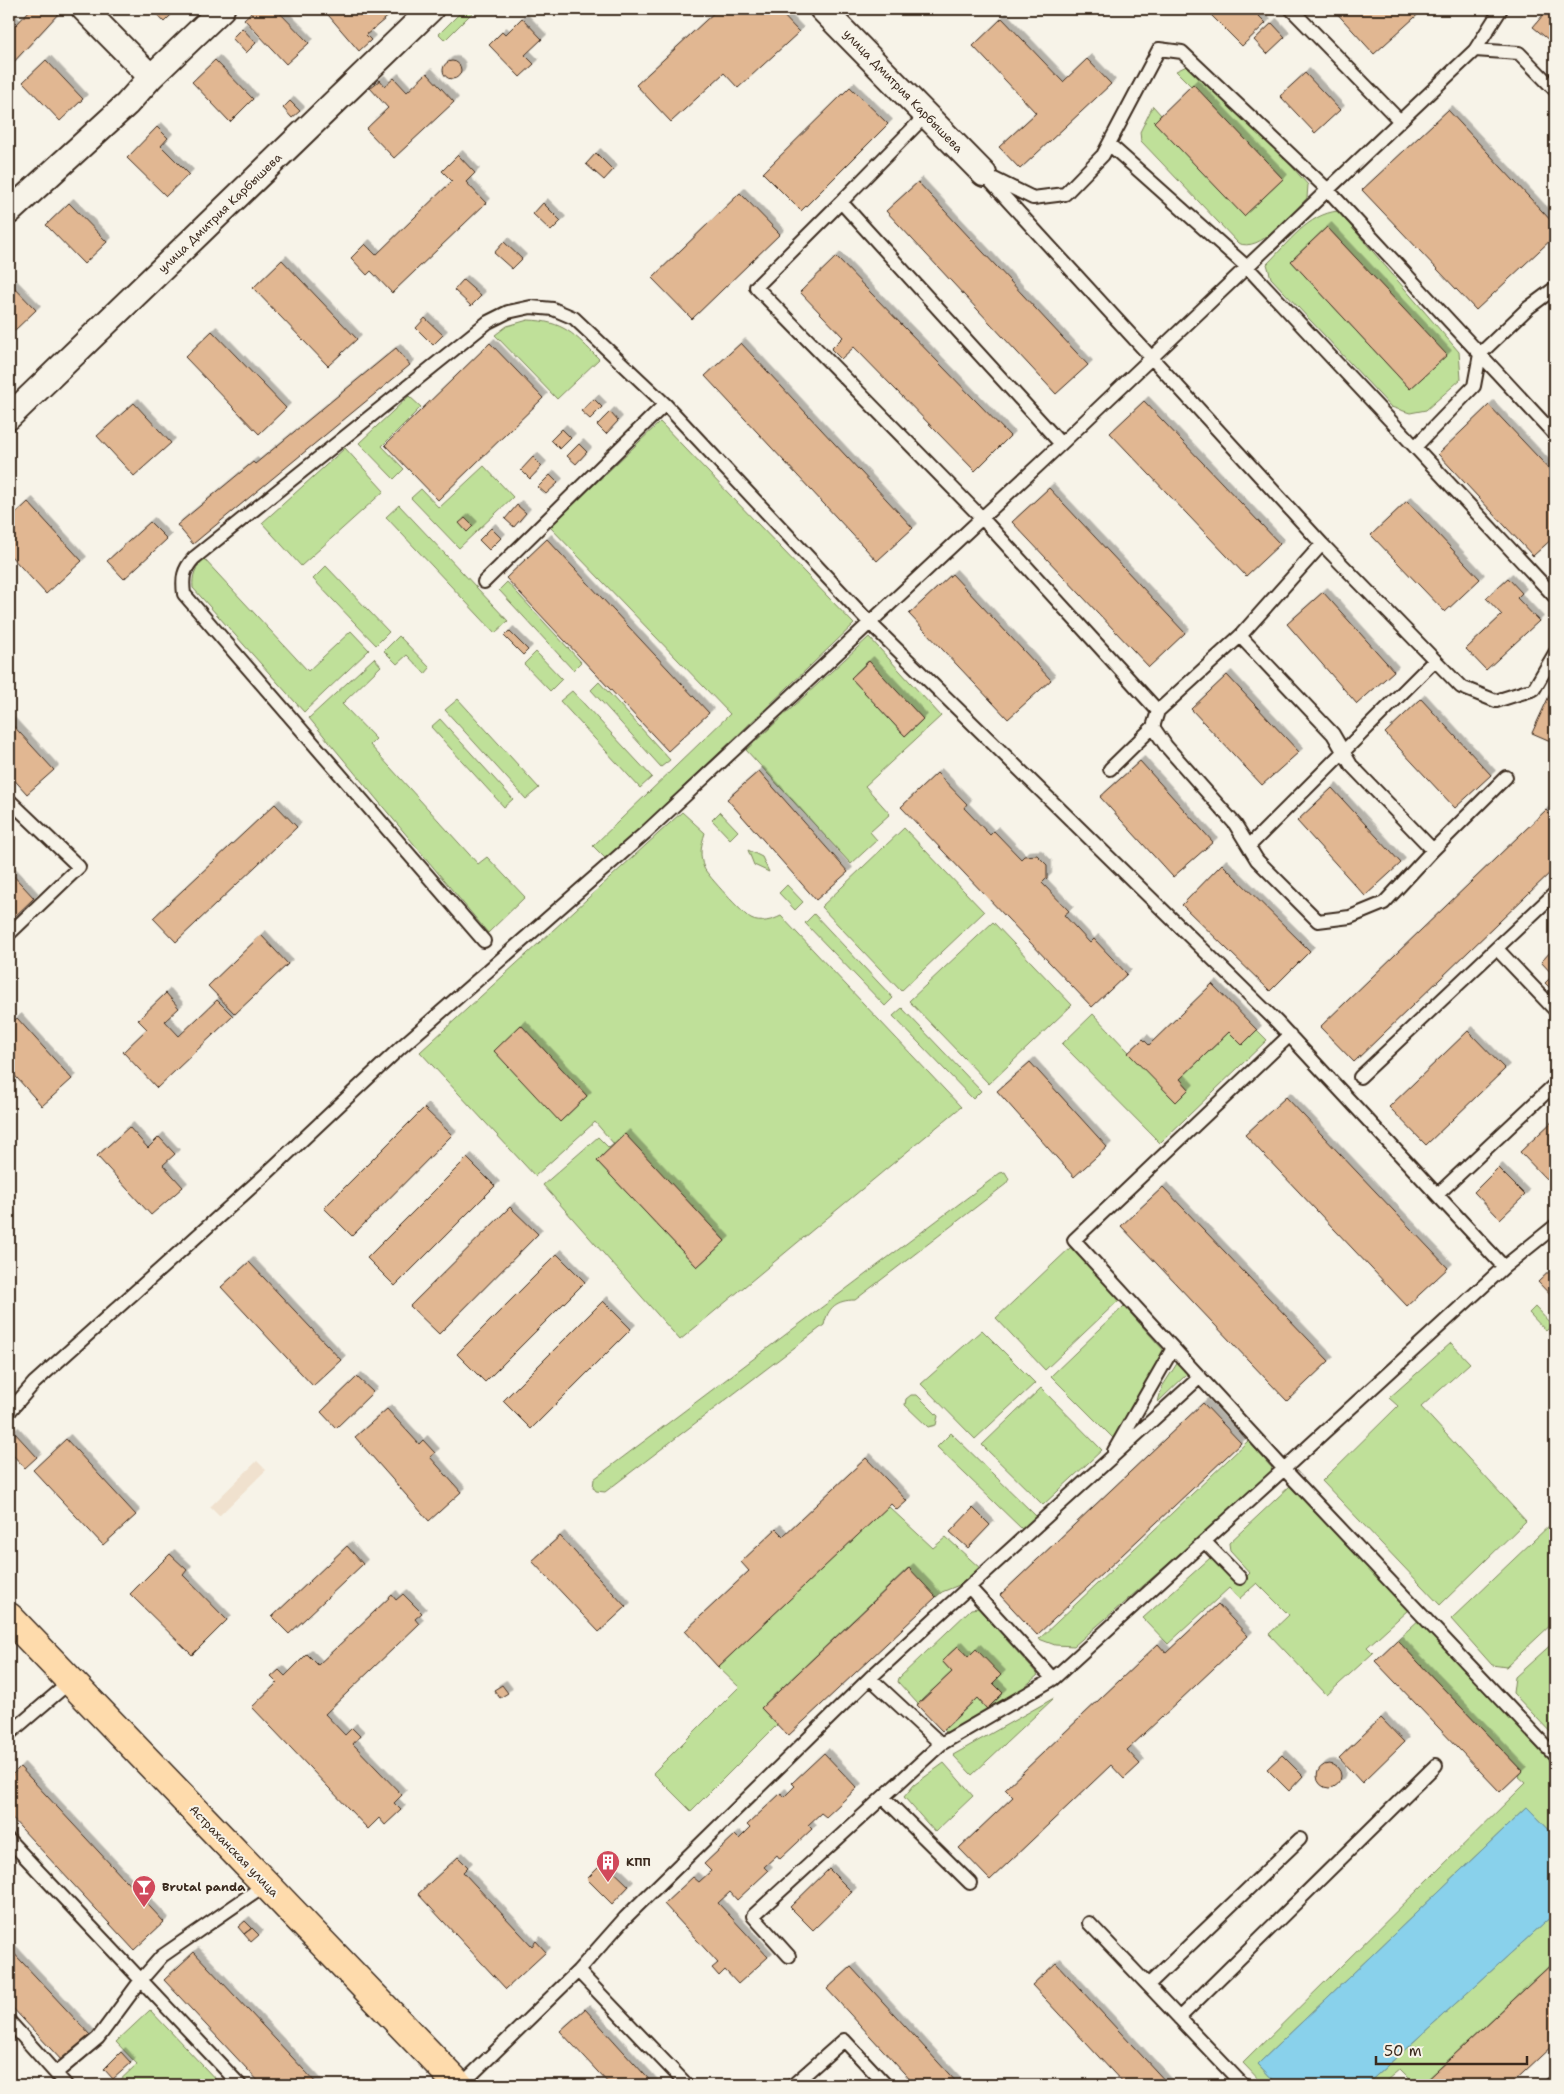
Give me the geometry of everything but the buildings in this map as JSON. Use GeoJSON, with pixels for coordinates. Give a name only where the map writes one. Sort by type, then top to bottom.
{"type":"FeatureCollection","features":[{"type":"Feature","properties":{"kind":"main road","name":"Астраханская улица"},"geometry":{"type":"LineString","coordinates":[[9,1617],[460,2085]]}},
{"type":"Feature","properties":{"kind":"street"},"geometry":{"type":"LineString","coordinates":[[84,9],[150,77]]}},
{"type":"Feature","properties":{"kind":"street"},"geometry":{"type":"LineString","coordinates":[[9,212],[127,104],[150,77],[222,9]]}},
{"type":"Feature","properties":{"kind":"street","name":"улица Дмитрия Карбышева"},"geometry":{"type":"LineString","coordinates":[[9,415],[431,9]]}},
{"type":"Feature","properties":{"kind":"street","name":"улица Дмитрия Карбышева"},"geometry":{"type":"LineString","coordinates":[[822,9],[984,174]]}},
{"type":"Feature","properties":{"kind":"lane"},"geometry":{"type":"LineString","coordinates":[[1291,9],[1400,121]]}},
{"type":"Feature","properties":{"kind":"lane"},"geometry":{"type":"LineString","coordinates":[[9,1412],[34,1383],[266,1175],[400,1048],[645,833],[1061,444],[1475,50],[1501,9]]}},
{"type":"Feature","properties":{"kind":"lane"},"geometry":{"type":"LineString","coordinates":[[984,174],[1033,198],[1065,194],[1103,155],[1158,49],[1182,52],[1328,190],[1555,435]]}},
{"type":"Feature","properties":{"kind":"lane"},"geometry":{"type":"LineString","coordinates":[[1475,50],[1519,53],[1555,90]]}},
{"type":"Feature","properties":{"kind":"lane"},"geometry":{"type":"LineString","coordinates":[[926,115],[756,287],[982,518],[1158,711]]}},
{"type":"Feature","properties":{"kind":"lane"},"geometry":{"type":"LineString","coordinates":[[1109,144],[1248,268],[1555,597]]}},
{"type":"Feature","properties":{"kind":"lane"},"geometry":{"type":"LineString","coordinates":[[984,174],[1322,544],[1461,687],[1496,701],[1534,689],[1555,653]]}},
{"type":"Feature","properties":{"kind":"lane"},"geometry":{"type":"LineString","coordinates":[[841,202],[1061,444]]}},
{"type":"Feature","properties":{"kind":"lane"},"geometry":{"type":"LineString","coordinates":[[1415,447],[1474,386],[1480,354],[1528,308],[1555,288]]}},
{"type":"Feature","properties":{"kind":"lane"},"geometry":{"type":"LineString","coordinates":[[484,941],[184,594],[182,579],[185,568],[194,558],[488,322],[508,312],[538,307],[552,309],[574,318],[665,404],[870,623],[1290,1035],[1504,1267]]}},
{"type":"Feature","properties":{"kind":"lane"},"geometry":{"type":"LineString","coordinates":[[484,582],[665,404]]}},
{"type":"Feature","properties":{"kind":"lane"},"geometry":{"type":"LineString","coordinates":[[1110,769],[1153,727],[1158,711],[1240,636],[1322,544]]}},
{"type":"Feature","properties":{"kind":"lane"},"geometry":{"type":"LineString","coordinates":[[1240,636],[1333,734],[1351,765],[1432,850]]}},
{"type":"Feature","properties":{"kind":"lane"},"geometry":{"type":"LineString","coordinates":[[1249,846],[1435,660]]}},
{"type":"Feature","properties":{"kind":"lane"},"geometry":{"type":"LineString","coordinates":[[1153,727],[1166,746],[1235,824],[1258,860],[1318,921],[1350,917],[1384,903],[1432,850],[1506,777]]}},
{"type":"Feature","properties":{"kind":"lane"},"geometry":{"type":"LineString","coordinates":[[9,800],[79,867],[9,934]]}},
{"type":"Feature","properties":{"kind":"lane"},"geometry":{"type":"LineString","coordinates":[[1360,1077],[1555,893]]}},
{"type":"Feature","properties":{"kind":"lane"},"geometry":{"type":"LineString","coordinates":[[1497,949],[1555,1010]]}},
{"type":"Feature","properties":{"kind":"lane"},"geometry":{"type":"LineString","coordinates":[[1290,1035],[1074,1240],[1284,1469],[1555,1756]]}},
{"type":"Feature","properties":{"kind":"lane"},"geometry":{"type":"LineString","coordinates":[[1438,1194],[1555,1084]]}},
{"type":"Feature","properties":{"kind":"lane"},"geometry":{"type":"LineString","coordinates":[[789,1956],[753,1916],[940,1744],[1053,1679],[1504,1267],[1555,1226]]}},
{"type":"Feature","properties":{"kind":"lane"},"geometry":{"type":"LineString","coordinates":[[1108,1462],[1173,1348]]}},
{"type":"Feature","properties":{"kind":"lane"},"geometry":{"type":"LineString","coordinates":[[460,2085],[578,1971],[625,1918],[870,1678],[1200,1377]]}},
{"type":"Feature","properties":{"kind":"lane"},"geometry":{"type":"LineString","coordinates":[[1205,1542],[1240,1578]]}},
{"type":"Feature","properties":{"kind":"lane"},"geometry":{"type":"LineString","coordinates":[[969,1588],[1053,1679]]}},
{"type":"Feature","properties":{"kind":"lane"},"geometry":{"type":"LineString","coordinates":[[870,1678],[940,1744]]}},
{"type":"Feature","properties":{"kind":"lane"},"geometry":{"type":"LineString","coordinates":[[9,1734],[70,1681]]}},
{"type":"Feature","properties":{"kind":"lane"},"geometry":{"type":"LineString","coordinates":[[1179,2018],[1436,1766]]}},
{"type":"Feature","properties":{"kind":"lane"},"geometry":{"type":"LineString","coordinates":[[883,1797],[970,1882]]}},
{"type":"Feature","properties":{"kind":"lane"},"geometry":{"type":"LineString","coordinates":[[1148,1985],[1300,1839]]}},
{"type":"Feature","properties":{"kind":"lane"},"geometry":{"type":"LineString","coordinates":[[9,1840],[240,2085]]}},
{"type":"Feature","properties":{"kind":"lane"},"geometry":{"type":"LineString","coordinates":[[56,2073],[98,2038],[141,1980],[162,1956],[266,1884]]}},
{"type":"Feature","properties":{"kind":"lane"},"geometry":{"type":"LineString","coordinates":[[1089,1923],[1243,2085]]}},
{"type":"Feature","properties":{"kind":"lane"},"geometry":{"type":"LineString","coordinates":[[578,1971],[688,2085]]}},
{"type":"Feature","properties":{"kind":"lane"},"geometry":{"type":"LineString","coordinates":[[9,2021],[66,2085]]}},
{"type":"Feature","properties":{"kind":"lane"},"geometry":{"type":"LineString","coordinates":[[793,2085],[844,2040],[886,2085]]}},
{"type":"Feature","properties":{"kind":"lane"},"geometry":{"type":"LineString","coordinates":[[1551,2085],[1555,2082]]}},
{"type":"Feature","properties":{"kind":"shaded area"},"geometry":{"type":"Polygon","coordinates":[[[257,1461],[266,1470],[219,1516],[210,1507],[257,1461]]]}},
{"type":"Feature","properties":{"kind":"green space"},"geometry":{"type":"Polygon","coordinates":[[[464,9],[474,11],[445,40],[439,34],[464,9]]]}},
{"type":"Feature","properties":{"kind":"green space"},"geometry":{"type":"Polygon","coordinates":[[[1191,64],[1213,76],[1308,185],[1307,198],[1266,238],[1256,243],[1247,245],[1238,243],[1141,141],[1140,132],[1153,106],[1161,115],[1154,122],[1244,215],[1283,179],[1193,85],[1191,86],[1176,71],[1191,64]]]}},
{"type":"Feature","properties":{"kind":"green space"},"geometry":{"type":"Polygon","coordinates":[[[1338,211],[1459,352],[1461,379],[1426,410],[1410,413],[1391,407],[1271,278],[1267,264],[1299,231],[1327,213],[1338,211]],[[1327,227],[1291,261],[1410,389],[1446,355],[1327,227]]]}},
{"type":"Feature","properties":{"kind":"green space"},"geometry":{"type":"Polygon","coordinates":[[[528,320],[560,326],[575,336],[599,359],[557,399],[495,335],[507,326],[528,320]]]}},
{"type":"Feature","properties":{"kind":"green space"},"geometry":{"type":"Polygon","coordinates":[[[409,396],[421,407],[382,446],[404,469],[394,479],[359,443],[409,396]]]}},
{"type":"Feature","properties":{"kind":"green space"},"geometry":{"type":"Polygon","coordinates":[[[660,422],[854,624],[607,860],[593,846],[730,714],[550,527],[660,422]]]}},
{"type":"Feature","properties":{"kind":"green space"},"geometry":{"type":"Polygon","coordinates":[[[345,448],[384,491],[301,566],[262,523],[345,448]]]}},
{"type":"Feature","properties":{"kind":"green space"},"geometry":{"type":"Polygon","coordinates":[[[484,466],[513,497],[459,548],[411,498],[421,489],[439,508],[484,466]]]}},
{"type":"Feature","properties":{"kind":"green space"},"geometry":{"type":"Polygon","coordinates":[[[399,505],[508,621],[495,633],[386,517],[399,505]]]}},
{"type":"Feature","properties":{"kind":"green space"},"geometry":{"type":"Polygon","coordinates":[[[204,559],[308,671],[351,631],[369,650],[304,712],[193,588],[195,572],[204,559]]]}},
{"type":"Feature","properties":{"kind":"green space"},"geometry":{"type":"Polygon","coordinates":[[[326,566],[389,632],[376,645],[313,579],[326,566]]]}},
{"type":"Feature","properties":{"kind":"green space"},"geometry":{"type":"Polygon","coordinates":[[[507,582],[581,662],[573,670],[499,590],[507,582]]]}},
{"type":"Feature","properties":{"kind":"green space"},"geometry":{"type":"Polygon","coordinates":[[[399,636],[430,668],[425,674],[407,655],[397,664],[384,651],[399,636]]]}},
{"type":"Feature","properties":{"kind":"green space"},"geometry":{"type":"Polygon","coordinates":[[[869,637],[941,716],[865,786],[890,814],[870,832],[877,840],[851,864],[746,750],[869,637]],[[868,661],[851,678],[905,736],[923,719],[868,661]]]}},
{"type":"Feature","properties":{"kind":"green space"},"geometry":{"type":"Polygon","coordinates":[[[536,652],[562,679],[550,691],[524,664],[536,652]]]}},
{"type":"Feature","properties":{"kind":"green space"},"geometry":{"type":"Polygon","coordinates":[[[374,658],[381,666],[342,704],[376,739],[370,745],[478,864],[487,857],[525,897],[488,933],[309,718],[374,658]]]}},
{"type":"Feature","properties":{"kind":"green space"},"geometry":{"type":"Polygon","coordinates":[[[599,682],[670,760],[661,767],[591,690],[599,682]]]}},
{"type":"Feature","properties":{"kind":"green space"},"geometry":{"type":"Polygon","coordinates":[[[572,691],[652,777],[640,788],[560,701],[572,691]]]}},
{"type":"Feature","properties":{"kind":"green space"},"geometry":{"type":"Polygon","coordinates":[[[458,699],[539,788],[526,799],[445,710],[458,699]]]}},
{"type":"Feature","properties":{"kind":"green space"},"geometry":{"type":"Polygon","coordinates":[[[440,719],[513,799],[504,807],[431,727],[440,719]]]}},
{"type":"Feature","properties":{"kind":"green space"},"geometry":{"type":"Polygon","coordinates":[[[682,812],[705,833],[701,850],[704,868],[734,903],[751,919],[758,921],[766,921],[781,916],[961,1107],[680,1340],[543,1185],[598,1137],[609,1148],[614,1144],[595,1122],[535,1176],[420,1052],[682,812]],[[521,1025],[561,1121],[587,1096],[521,1025]],[[625,1135],[597,1161],[697,1267],[725,1241],[625,1135]]]}},
{"type":"Feature","properties":{"kind":"green space"},"geometry":{"type":"Polygon","coordinates":[[[720,812],[738,831],[730,839],[712,820],[720,812]]]}},
{"type":"Feature","properties":{"kind":"green space"},"geometry":{"type":"Polygon","coordinates":[[[904,828],[984,912],[901,991],[821,907],[904,828]]]}},
{"type":"Feature","properties":{"kind":"green space"},"geometry":{"type":"Polygon","coordinates":[[[748,850],[762,857],[769,872],[754,865],[748,850]]]}},
{"type":"Feature","properties":{"kind":"green space"},"geometry":{"type":"Polygon","coordinates":[[[787,885],[803,902],[795,910],[779,893],[787,885]]]}},
{"type":"Feature","properties":{"kind":"green space"},"geometry":{"type":"Polygon","coordinates":[[[814,914],[893,998],[885,1006],[805,923],[814,914]]]}},
{"type":"Feature","properties":{"kind":"green space"},"geometry":{"type":"Polygon","coordinates":[[[993,922],[1072,1005],[989,1084],[909,1001],[993,922]]]}},
{"type":"Feature","properties":{"kind":"green space"},"geometry":{"type":"Polygon","coordinates":[[[902,1008],[981,1091],[973,1099],[893,1016],[902,1008]]]}},
{"type":"Feature","properties":{"kind":"green space"},"geometry":{"type":"Polygon","coordinates":[[[1093,1014],[1176,1102],[1189,1089],[1180,1079],[1229,1032],[1242,1045],[1257,1030],[1267,1040],[1160,1143],[1062,1044],[1093,1014]]]}},
{"type":"Feature","properties":{"kind":"green space"},"geometry":{"type":"Polygon","coordinates":[[[1005,1172],[1009,1179],[1006,1184],[855,1300],[843,1301],[834,1306],[828,1314],[824,1325],[605,1492],[596,1491],[593,1487],[594,1479],[1000,1173],[1005,1172]]]}},
{"type":"Feature","properties":{"kind":"green space"},"geometry":{"type":"Polygon","coordinates":[[[1072,1246],[1121,1298],[1045,1370],[996,1318],[1072,1246]]]}},
{"type":"Feature","properties":{"kind":"green space"},"geometry":{"type":"Polygon","coordinates":[[[1124,1306],[1166,1353],[1113,1438],[1051,1376],[1124,1306]]]}},
{"type":"Feature","properties":{"kind":"green space"},"geometry":{"type":"Polygon","coordinates":[[[1535,1307],[1552,1325],[1546,1331],[1529,1313],[1535,1307]]]}},
{"type":"Feature","properties":{"kind":"green space"},"geometry":{"type":"Polygon","coordinates":[[[982,1330],[1035,1383],[975,1439],[921,1384],[982,1330]]]}},
{"type":"Feature","properties":{"kind":"green space"},"geometry":{"type":"Polygon","coordinates":[[[1451,1343],[1470,1363],[1421,1407],[1526,1521],[1440,1605],[1322,1481],[1398,1406],[1389,1398],[1451,1343]]]}},
{"type":"Feature","properties":{"kind":"green space"},"geometry":{"type":"Polygon","coordinates":[[[1178,1362],[1188,1373],[1158,1402],[1162,1387],[1178,1362]]]}},
{"type":"Feature","properties":{"kind":"green space"},"geometry":{"type":"Polygon","coordinates":[[[1041,1388],[1102,1450],[1043,1505],[982,1445],[1041,1388]]]}},
{"type":"Feature","properties":{"kind":"green space"},"geometry":{"type":"Polygon","coordinates":[[[911,1395],[917,1395],[938,1416],[936,1425],[928,1427],[905,1405],[906,1399],[911,1395]]]}},
{"type":"Feature","properties":{"kind":"green space"},"geometry":{"type":"Polygon","coordinates":[[[951,1433],[1036,1516],[1023,1530],[937,1447],[951,1433]]]}},
{"type":"Feature","properties":{"kind":"green space"},"geometry":{"type":"Polygon","coordinates":[[[1248,1441],[1272,1468],[1268,1477],[1074,1646],[1055,1645],[1039,1639],[1248,1441]]]}},
{"type":"Feature","properties":{"kind":"green space"},"geometry":{"type":"Polygon","coordinates":[[[1290,1486],[1408,1610],[1367,1647],[1373,1653],[1327,1695],[1269,1634],[1289,1615],[1257,1583],[1239,1599],[1229,1588],[1168,1644],[1143,1618],[1210,1558],[1219,1563],[1239,1584],[1250,1573],[1230,1551],[1229,1543],[1290,1486]]]}},
{"type":"Feature","properties":{"kind":"green space"},"geometry":{"type":"Polygon","coordinates":[[[888,1506],[933,1548],[946,1537],[981,1569],[969,1581],[942,1592],[936,1597],[908,1568],[761,1708],[777,1725],[691,1811],[653,1773],[739,1687],[718,1667],[888,1506]]]}},
{"type":"Feature","properties":{"kind":"green space"},"geometry":{"type":"Polygon","coordinates":[[[1553,1522],[1555,1525],[1555,1621],[1506,1667],[1492,1665],[1451,1619],[1553,1522]]]}},
{"type":"Feature","properties":{"kind":"green space"},"geometry":{"type":"Polygon","coordinates":[[[978,1608],[1038,1675],[983,1718],[946,1732],[944,1730],[977,1698],[987,1709],[1003,1694],[993,1683],[1001,1675],[976,1650],[968,1657],[958,1646],[942,1661],[952,1672],[918,1704],[898,1682],[899,1678],[971,1609],[978,1608]]]}},
{"type":"Feature","properties":{"kind":"green space"},"geometry":{"type":"Polygon","coordinates":[[[1422,1617],[1555,1762],[1555,1836],[1527,1807],[1258,2064],[1278,2085],[1264,2085],[1243,2063],[1526,1783],[1518,1776],[1522,1771],[1397,1640],[1422,1617]]]}},
{"type":"Feature","properties":{"kind":"green space"},"geometry":{"type":"Polygon","coordinates":[[[1555,1641],[1555,1737],[1513,1693],[1515,1677],[1555,1641]]]}},
{"type":"Feature","properties":{"kind":"green space"},"geometry":{"type":"Polygon","coordinates":[[[1054,1698],[972,1775],[953,1755],[1054,1698]]]}},
{"type":"Feature","properties":{"kind":"green space"},"geometry":{"type":"Polygon","coordinates":[[[944,1763],[973,1796],[935,1832],[904,1797],[914,1785],[944,1763]]]}},
{"type":"Feature","properties":{"kind":"green space"},"geometry":{"type":"Polygon","coordinates":[[[1555,1913],[1555,1961],[1422,2085],[1416,2085],[1400,2069],[1381,2085],[1366,2085],[1555,1913]]]}},
{"type":"Feature","properties":{"kind":"green space"},"geometry":{"type":"Polygon","coordinates":[[[150,2010],[221,2085],[115,2085],[137,2064],[116,2042],[150,2010]]]}},
{"type":"Feature","properties":{"kind":"water"},"geometry":{"type":"Polygon","coordinates":[[[1527,1807],[1555,1836],[1555,1913],[1366,2085],[1278,2085],[1258,2064],[1527,1807]]]}},
{"type":"Feature","properties":{"kind":"place","name":"КПП"},"geometry":{"type":"Point","coordinates":[608,1883]}},
{"type":"Feature","properties":{"kind":"place","name":"Brutal panda"},"geometry":{"type":"Point","coordinates":[144,1908]}}]}
